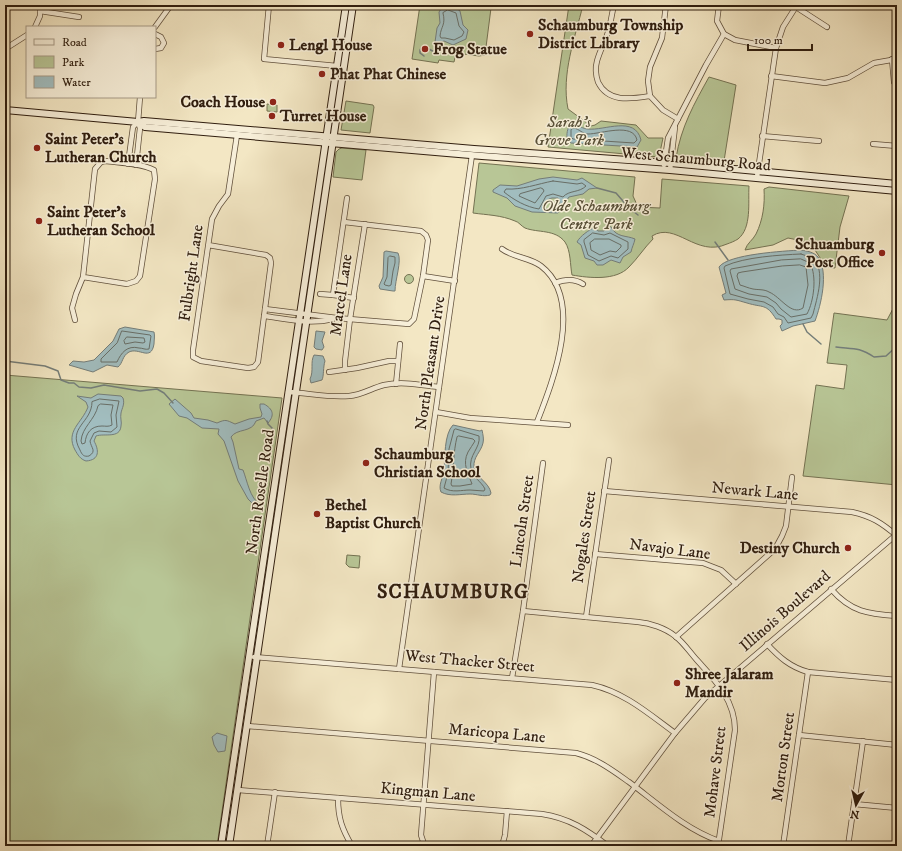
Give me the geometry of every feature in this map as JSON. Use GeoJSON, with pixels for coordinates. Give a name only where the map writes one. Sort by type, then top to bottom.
{"type":"FeatureCollection","features":[{"type":"Feature","properties":{"kind":"main road","name":"North Roselle Road"},"geometry":{"type":"LineString","coordinates":[[221,846],[346,5]]}},
{"type":"Feature","properties":{"kind":"main road","name":"North Roselle Road"},"geometry":{"type":"LineString","coordinates":[[229,846],[353,5]]}},
{"type":"Feature","properties":{"kind":"main road"},"geometry":{"type":"LineString","coordinates":[[5,110],[138,122]]}},
{"type":"Feature","properties":{"kind":"main road","name":"West Schaumburg Road"},"geometry":{"type":"LineString","coordinates":[[138,122],[144,120],[326,136],[334,140],[472,155],[667,166]]}},
{"type":"Feature","properties":{"kind":"main road","name":"West Schaumburg Road"},"geometry":{"type":"LineString","coordinates":[[138,122],[145,127],[237,135],[326,142],[334,140],[474,148],[757,174],[897,184]]}},
{"type":"Feature","properties":{"kind":"main road","name":"West Schaumburg Road"},"geometry":{"type":"LineString","coordinates":[[757,174],[897,191]]}},
{"type":"Feature","properties":{"kind":"street"},"geometry":{"type":"LineString","coordinates":[[35,26],[40,11],[40,5]]}},
{"type":"Feature","properties":{"kind":"street"},"geometry":{"type":"LineString","coordinates":[[156,26],[171,5]]}},
{"type":"Feature","properties":{"kind":"street"},"geometry":{"type":"LineString","coordinates":[[269,5],[264,60],[337,66]]}},
{"type":"Feature","properties":{"kind":"street"},"geometry":{"type":"LineString","coordinates":[[614,5],[609,29],[596,62],[596,78],[601,89],[607,95],[617,98],[632,99],[650,96]]}},
{"type":"Feature","properties":{"kind":"street"},"geometry":{"type":"LineString","coordinates":[[666,5],[662,38],[650,67],[648,81],[650,96],[662,110],[678,120]]}},
{"type":"Feature","properties":{"kind":"street"},"geometry":{"type":"LineString","coordinates":[[719,5],[717,21],[724,34],[735,40],[776,48]]}},
{"type":"Feature","properties":{"kind":"street"},"geometry":{"type":"LineString","coordinates":[[757,174],[771,76],[776,48],[782,27],[796,6],[827,27]]}},
{"type":"Feature","properties":{"kind":"street"},"geometry":{"type":"LineString","coordinates":[[40,11],[79,17]]}},
{"type":"Feature","properties":{"kind":"street"},"geometry":{"type":"LineString","coordinates":[[156,34],[161,37],[164,43],[161,48],[156,49]]}},
{"type":"Feature","properties":{"kind":"street"},"geometry":{"type":"LineString","coordinates":[[667,166],[678,120],[706,65],[724,34]]}},
{"type":"Feature","properties":{"kind":"street"},"geometry":{"type":"LineString","coordinates":[[5,49],[26,38]]}},
{"type":"Feature","properties":{"kind":"street"},"geometry":{"type":"LineString","coordinates":[[771,76],[825,83],[848,78],[874,63],[895,59],[894,82]]}},
{"type":"Feature","properties":{"kind":"street"},"geometry":{"type":"LineString","coordinates":[[136,165],[140,128],[138,122],[140,98]]}},
{"type":"Feature","properties":{"kind":"street"},"geometry":{"type":"LineString","coordinates":[[128,164],[133,127],[138,122]]}},
{"type":"Feature","properties":{"kind":"street","name":"Fulbright Lane"},"geometry":{"type":"LineString","coordinates":[[237,135],[228,194],[212,219],[192,350],[193,357],[200,361],[248,368],[254,367],[258,362],[264,316]]}},
{"type":"Feature","properties":{"kind":"street"},"geometry":{"type":"LineString","coordinates":[[762,136],[819,141]]}},
{"type":"Feature","properties":{"kind":"street"},"geometry":{"type":"LineString","coordinates":[[873,144],[897,146]]}},
{"type":"Feature","properties":{"kind":"street","name":"North Pleasant Drive"},"geometry":{"type":"LineString","coordinates":[[398,669],[472,155]]}},
{"type":"Feature","properties":{"kind":"street"},"geometry":{"type":"LineString","coordinates":[[75,320],[72,308],[76,294],[84,277],[95,169],[101,162],[105,161],[149,167],[154,170],[155,174],[140,276],[136,281],[127,284],[84,277]]}},
{"type":"Feature","properties":{"kind":"street"},"geometry":{"type":"LineString","coordinates":[[333,295],[347,198]]}},
{"type":"Feature","properties":{"kind":"street"},"geometry":{"type":"LineString","coordinates":[[265,309],[337,318],[409,324],[414,319],[423,276],[428,237],[426,234],[421,231],[344,222]]}},
{"type":"Feature","properties":{"kind":"street","name":"Marcel Lane"},"geometry":{"type":"LineString","coordinates":[[345,370],[350,319],[365,224]]}},
{"type":"Feature","properties":{"kind":"street"},"geometry":{"type":"LineString","coordinates":[[208,245],[266,255],[270,258],[271,263],[264,316],[307,322],[321,322],[337,318]]}},
{"type":"Feature","properties":{"kind":"street"},"geometry":{"type":"LineString","coordinates":[[502,249],[541,266],[555,283],[562,306],[562,343],[551,387],[537,422]]}},
{"type":"Feature","properties":{"kind":"street"},"geometry":{"type":"LineString","coordinates":[[423,276],[455,281]]}},
{"type":"Feature","properties":{"kind":"street"},"geometry":{"type":"LineString","coordinates":[[555,283],[562,280],[573,280],[583,284]]}},
{"type":"Feature","properties":{"kind":"street"},"geometry":{"type":"LineString","coordinates":[[320,294],[354,298]]}},
{"type":"Feature","properties":{"kind":"street"},"geometry":{"type":"LineString","coordinates":[[396,384],[400,344]]}},
{"type":"Feature","properties":{"kind":"street"},"geometry":{"type":"LineString","coordinates":[[329,372],[390,361],[398,361]]}},
{"type":"Feature","properties":{"kind":"street"},"geometry":{"type":"LineString","coordinates":[[288,392],[350,396],[382,386],[396,384],[439,387]]}},
{"type":"Feature","properties":{"kind":"street"},"geometry":{"type":"LineString","coordinates":[[436,412],[470,418],[568,425]]}},
{"type":"Feature","properties":{"kind":"street","name":"Nogales Street"},"geometry":{"type":"LineString","coordinates":[[586,617],[609,460]]}},
{"type":"Feature","properties":{"kind":"street","name":"Lincoln Street"},"geometry":{"type":"LineString","coordinates":[[512,678],[523,611],[543,463]]}},
{"type":"Feature","properties":{"kind":"street"},"geometry":{"type":"LineString","coordinates":[[676,637],[775,549],[786,526],[792,477]]}},
{"type":"Feature","properties":{"kind":"street","name":"Newark Lane"},"geometry":{"type":"LineString","coordinates":[[604,491],[852,512],[867,515],[883,524],[897,535]]}},
{"type":"Feature","properties":{"kind":"street","name":"Illinois Boulevard"},"geometry":{"type":"LineString","coordinates":[[591,846],[675,733],[705,698],[831,589],[897,535]]}},
{"type":"Feature","properties":{"kind":"street","name":"Navajo Lane"},"geometry":{"type":"LineString","coordinates":[[595,554],[703,563],[721,570],[736,584]]}},
{"type":"Feature","properties":{"kind":"street"},"geometry":{"type":"LineString","coordinates":[[831,589],[856,610],[867,613],[897,616]]}},
{"type":"Feature","properties":{"kind":"street","name":"Mohave Street"},"geometry":{"type":"LineString","coordinates":[[523,611],[646,623],[676,637],[720,685],[730,704],[734,717],[735,730],[718,843]]}},
{"type":"Feature","properties":{"kind":"street"},"geometry":{"type":"LineString","coordinates":[[767,644],[786,662],[795,668],[808,672],[897,680]]}},
{"type":"Feature","properties":{"kind":"street","name":"West Thacker Street"},"geometry":{"type":"LineString","coordinates":[[250,656],[582,684],[606,689],[622,696],[675,733]]}},
{"type":"Feature","properties":{"kind":"street"},"geometry":{"type":"LineString","coordinates":[[424,844],[421,835],[434,672]]}},
{"type":"Feature","properties":{"kind":"street","name":"Morton Street"},"geometry":{"type":"LineString","coordinates":[[783,846],[808,672]]}},
{"type":"Feature","properties":{"kind":"street","name":"Maricopa Lane"},"geometry":{"type":"LineString","coordinates":[[247,726],[576,753],[588,756],[606,766],[690,828],[718,843]]}},
{"type":"Feature","properties":{"kind":"street"},"geometry":{"type":"LineString","coordinates":[[799,735],[897,745]]}},
{"type":"Feature","properties":{"kind":"street"},"geometry":{"type":"LineString","coordinates":[[848,846],[863,741]]}},
{"type":"Feature","properties":{"kind":"street","name":"Kingman Lane"},"geometry":{"type":"LineString","coordinates":[[238,790],[542,814],[559,817],[578,824],[608,846]]}},
{"type":"Feature","properties":{"kind":"street"},"geometry":{"type":"LineString","coordinates":[[267,846],[275,792]]}},
{"type":"Feature","properties":{"kind":"street"},"geometry":{"type":"LineString","coordinates":[[338,798],[338,816],[342,830],[352,846]]}},
{"type":"Feature","properties":{"kind":"street"},"geometry":{"type":"LineString","coordinates":[[854,804],[897,808]]}},
{"type":"Feature","properties":{"kind":"street"},"geometry":{"type":"LineString","coordinates":[[502,846],[505,835],[507,811]]}},
{"type":"Feature","properties":{"kind":"green space"},"geometry":{"type":"Polygon","coordinates":[[[420,5],[468,5],[491,8],[485,55],[479,56],[456,53],[454,62],[439,60],[438,63],[412,59],[420,5]]]}},
{"type":"Feature","properties":{"kind":"green space","name":"Sarah's Grove Park"},"geometry":{"type":"Polygon","coordinates":[[[569,5],[583,5],[568,69],[566,96],[568,109],[591,126],[601,121],[636,125],[648,138],[663,138],[659,157],[548,147],[569,5]]]}},
{"type":"Feature","properties":{"kind":"green space"},"geometry":{"type":"Polygon","coordinates":[[[709,77],[736,85],[724,161],[676,158],[681,136],[693,106],[709,77]]]}},
{"type":"Feature","properties":{"kind":"green space"},"geometry":{"type":"Polygon","coordinates":[[[346,101],[373,105],[374,107],[370,133],[341,130],[346,101]]]}},
{"type":"Feature","properties":{"kind":"green space"},"geometry":{"type":"Polygon","coordinates":[[[267,104],[277,105],[277,112],[267,111],[267,104]]]}},
{"type":"Feature","properties":{"kind":"green space"},"geometry":{"type":"Polygon","coordinates":[[[342,148],[366,150],[362,180],[333,177],[336,152],[342,148]]]}},
{"type":"Feature","properties":{"kind":"green space","name":"Olde Schaumburg Centre Park"},"geometry":{"type":"Polygon","coordinates":[[[479,163],[635,177],[633,196],[638,207],[660,208],[662,179],[749,186],[747,222],[738,239],[727,244],[716,247],[706,247],[669,233],[661,233],[652,236],[653,239],[632,264],[617,275],[586,277],[572,275],[567,246],[561,238],[551,233],[530,230],[516,222],[504,218],[473,213],[479,163]]]}},
{"type":"Feature","properties":{"kind":"green space"},"geometry":{"type":"Polygon","coordinates":[[[769,187],[849,196],[840,227],[835,268],[826,267],[815,250],[803,241],[788,238],[773,245],[745,250],[758,229],[763,212],[764,189],[769,187]]]}},
{"type":"Feature","properties":{"kind":"green space"},"geometry":{"type":"Polygon","coordinates":[[[409,274],[414,279],[409,284],[404,279],[409,274]]]}},
{"type":"Feature","properties":{"kind":"green space"},"geometry":{"type":"Polygon","coordinates":[[[897,301],[897,485],[803,476],[816,385],[844,389],[847,365],[827,363],[834,313],[887,320],[897,301]]]}},
{"type":"Feature","properties":{"kind":"green space"},"geometry":{"type":"Polygon","coordinates":[[[5,375],[282,398],[217,846],[5,846],[5,375]]]}},
{"type":"Feature","properties":{"kind":"green space"},"geometry":{"type":"Polygon","coordinates":[[[347,555],[360,556],[359,568],[349,567],[346,564],[347,555]]]}},
{"type":"Feature","properties":{"kind":"water"},"geometry":{"type":"Polygon","coordinates":[[[447,6],[456,8],[460,11],[463,25],[468,30],[466,39],[453,45],[444,41],[438,43],[435,42],[437,28],[440,23],[439,12],[447,6]]]}},
{"type":"Feature","properties":{"kind":"water"},"geometry":{"type":"Polygon","coordinates":[[[573,123],[582,128],[588,129],[626,126],[638,132],[641,140],[637,147],[571,143],[568,141],[567,134],[569,126],[573,123]]]}},
{"type":"Feature","properties":{"kind":"water"},"geometry":{"type":"Polygon","coordinates":[[[553,177],[577,180],[582,178],[597,188],[589,189],[583,194],[569,197],[558,213],[532,212],[515,206],[507,198],[493,192],[493,190],[500,185],[517,186],[539,179],[553,177]],[[558,198],[547,200],[545,203],[545,208],[556,208],[560,202],[558,198]]]}},
{"type":"Feature","properties":{"kind":"water"},"geometry":{"type":"Polygon","coordinates":[[[607,226],[611,227],[613,231],[619,235],[635,239],[635,241],[631,252],[623,257],[620,263],[611,260],[603,265],[597,265],[594,261],[585,258],[581,245],[577,242],[587,231],[595,227],[598,231],[604,231],[607,226]]]}},
{"type":"Feature","properties":{"kind":"water"},"geometry":{"type":"Polygon","coordinates":[[[801,250],[816,255],[821,263],[823,271],[823,289],[820,306],[815,321],[793,326],[782,331],[780,326],[782,324],[782,320],[776,319],[767,308],[736,300],[724,300],[722,295],[726,293],[719,267],[724,263],[745,256],[801,250]]]}},
{"type":"Feature","properties":{"kind":"water"},"geometry":{"type":"Polygon","coordinates":[[[384,252],[398,253],[399,256],[395,291],[380,289],[379,286],[383,277],[384,252]]]}},
{"type":"Feature","properties":{"kind":"water"},"geometry":{"type":"Polygon","coordinates":[[[125,327],[154,332],[154,344],[150,352],[129,352],[125,355],[118,367],[107,365],[93,372],[69,365],[73,361],[84,362],[94,360],[113,341],[119,329],[125,327]]]}},
{"type":"Feature","properties":{"kind":"water"},"geometry":{"type":"Polygon","coordinates":[[[316,331],[325,332],[322,341],[324,347],[322,350],[314,347],[316,331]]]}},
{"type":"Feature","properties":{"kind":"water"},"geometry":{"type":"Polygon","coordinates":[[[314,355],[323,356],[325,361],[322,380],[311,383],[310,379],[314,355]]]}},
{"type":"Feature","properties":{"kind":"water"},"geometry":{"type":"Polygon","coordinates":[[[98,394],[121,396],[123,398],[124,404],[121,415],[121,426],[118,433],[96,436],[94,441],[97,448],[96,457],[86,461],[78,455],[72,443],[73,432],[88,407],[86,402],[77,396],[91,398],[98,394]]]}},
{"type":"Feature","properties":{"kind":"water"},"geometry":{"type":"Polygon","coordinates":[[[175,399],[191,413],[194,418],[217,423],[226,420],[235,424],[261,417],[262,414],[260,404],[264,404],[271,410],[272,417],[268,423],[264,418],[256,421],[254,425],[248,429],[237,432],[231,437],[239,469],[243,470],[251,494],[260,504],[261,509],[257,508],[248,499],[238,481],[224,441],[218,434],[219,429],[202,428],[187,418],[179,416],[169,404],[175,399]]]}},
{"type":"Feature","properties":{"kind":"water"},"geometry":{"type":"Polygon","coordinates":[[[453,425],[480,431],[482,430],[483,443],[476,457],[474,467],[477,474],[490,489],[490,495],[452,495],[441,492],[440,487],[444,471],[446,440],[453,425]]]}},
{"type":"Feature","properties":{"kind":"water"},"geometry":{"type":"Polygon","coordinates":[[[217,733],[227,736],[225,751],[218,752],[214,745],[212,737],[217,733]]]}},
{"type":"Feature","properties":{"kind":"waterway"},"geometry":{"type":"LineString","coordinates":[[424,56],[420,53],[421,48],[426,52]]}},
{"type":"Feature","properties":{"kind":"waterway"},"geometry":{"type":"LineString","coordinates":[[429,49],[436,53]]}},
{"type":"Feature","properties":{"kind":"waterway"},"geometry":{"type":"LineString","coordinates":[[597,188],[616,193],[629,208],[638,215]]}},
{"type":"Feature","properties":{"kind":"waterway"},"geometry":{"type":"LineString","coordinates":[[715,242],[728,260]]}},
{"type":"Feature","properties":{"kind":"waterway"},"geometry":{"type":"LineString","coordinates":[[803,324],[807,332],[821,344]]}},
{"type":"Feature","properties":{"kind":"waterway"},"geometry":{"type":"LineString","coordinates":[[836,347],[860,350],[874,357],[886,356],[897,346]]}},
{"type":"Feature","properties":{"kind":"waterway"},"geometry":{"type":"LineString","coordinates":[[5,361],[45,366],[58,371],[61,380],[74,383],[79,387],[91,388],[104,385],[140,391],[157,389],[164,393],[173,403]]}},
{"type":"Feature","properties":{"kind":"waterway"},"geometry":{"type":"LineString","coordinates":[[267,421],[273,429]]}},
{"type":"Feature","properties":{"kind":"place","name":"Schaumburg Township District Library"},"geometry":{"type":"Point","coordinates":[530,34]}},
{"type":"Feature","properties":{"kind":"place","name":"Lengl House"},"geometry":{"type":"Point","coordinates":[281,45]}},
{"type":"Feature","properties":{"kind":"place","name":"Frog Statue"},"geometry":{"type":"Point","coordinates":[425,49]}},
{"type":"Feature","properties":{"kind":"place","name":"Phat Phat Chinese"},"geometry":{"type":"Point","coordinates":[322,74]}},
{"type":"Feature","properties":{"kind":"place","name":"Coach House"},"geometry":{"type":"Point","coordinates":[273,102]}},
{"type":"Feature","properties":{"kind":"place","name":"Turret House"},"geometry":{"type":"Point","coordinates":[272,116]}},
{"type":"Feature","properties":{"kind":"place","name":"Saint Peter's Lutheran Church"},"geometry":{"type":"Point","coordinates":[37,148]}},
{"type":"Feature","properties":{"kind":"place","name":"Saint Peter's Lutheran School"},"geometry":{"type":"Point","coordinates":[39,221]}},
{"type":"Feature","properties":{"kind":"place","name":"Schuamburg Post Office"},"geometry":{"type":"Point","coordinates":[882,253]}},
{"type":"Feature","properties":{"kind":"place","name":"Schaumburg Christian School"},"geometry":{"type":"Point","coordinates":[366,463]}},
{"type":"Feature","properties":{"kind":"place","name":"Bethel Baptist Church"},"geometry":{"type":"Point","coordinates":[317,514]}},
{"type":"Feature","properties":{"kind":"place","name":"Destiny Church"},"geometry":{"type":"Point","coordinates":[848,548]}},
{"type":"Feature","properties":{"kind":"place","name":"Shree Jalaram Mandir"},"geometry":{"type":"Point","coordinates":[677,683]}},
{"type":"Feature","properties":{"kind":"district","name":"SCHAUMBURG"},"geometry":{"type":"Point","coordinates":[453,592]}}]}
